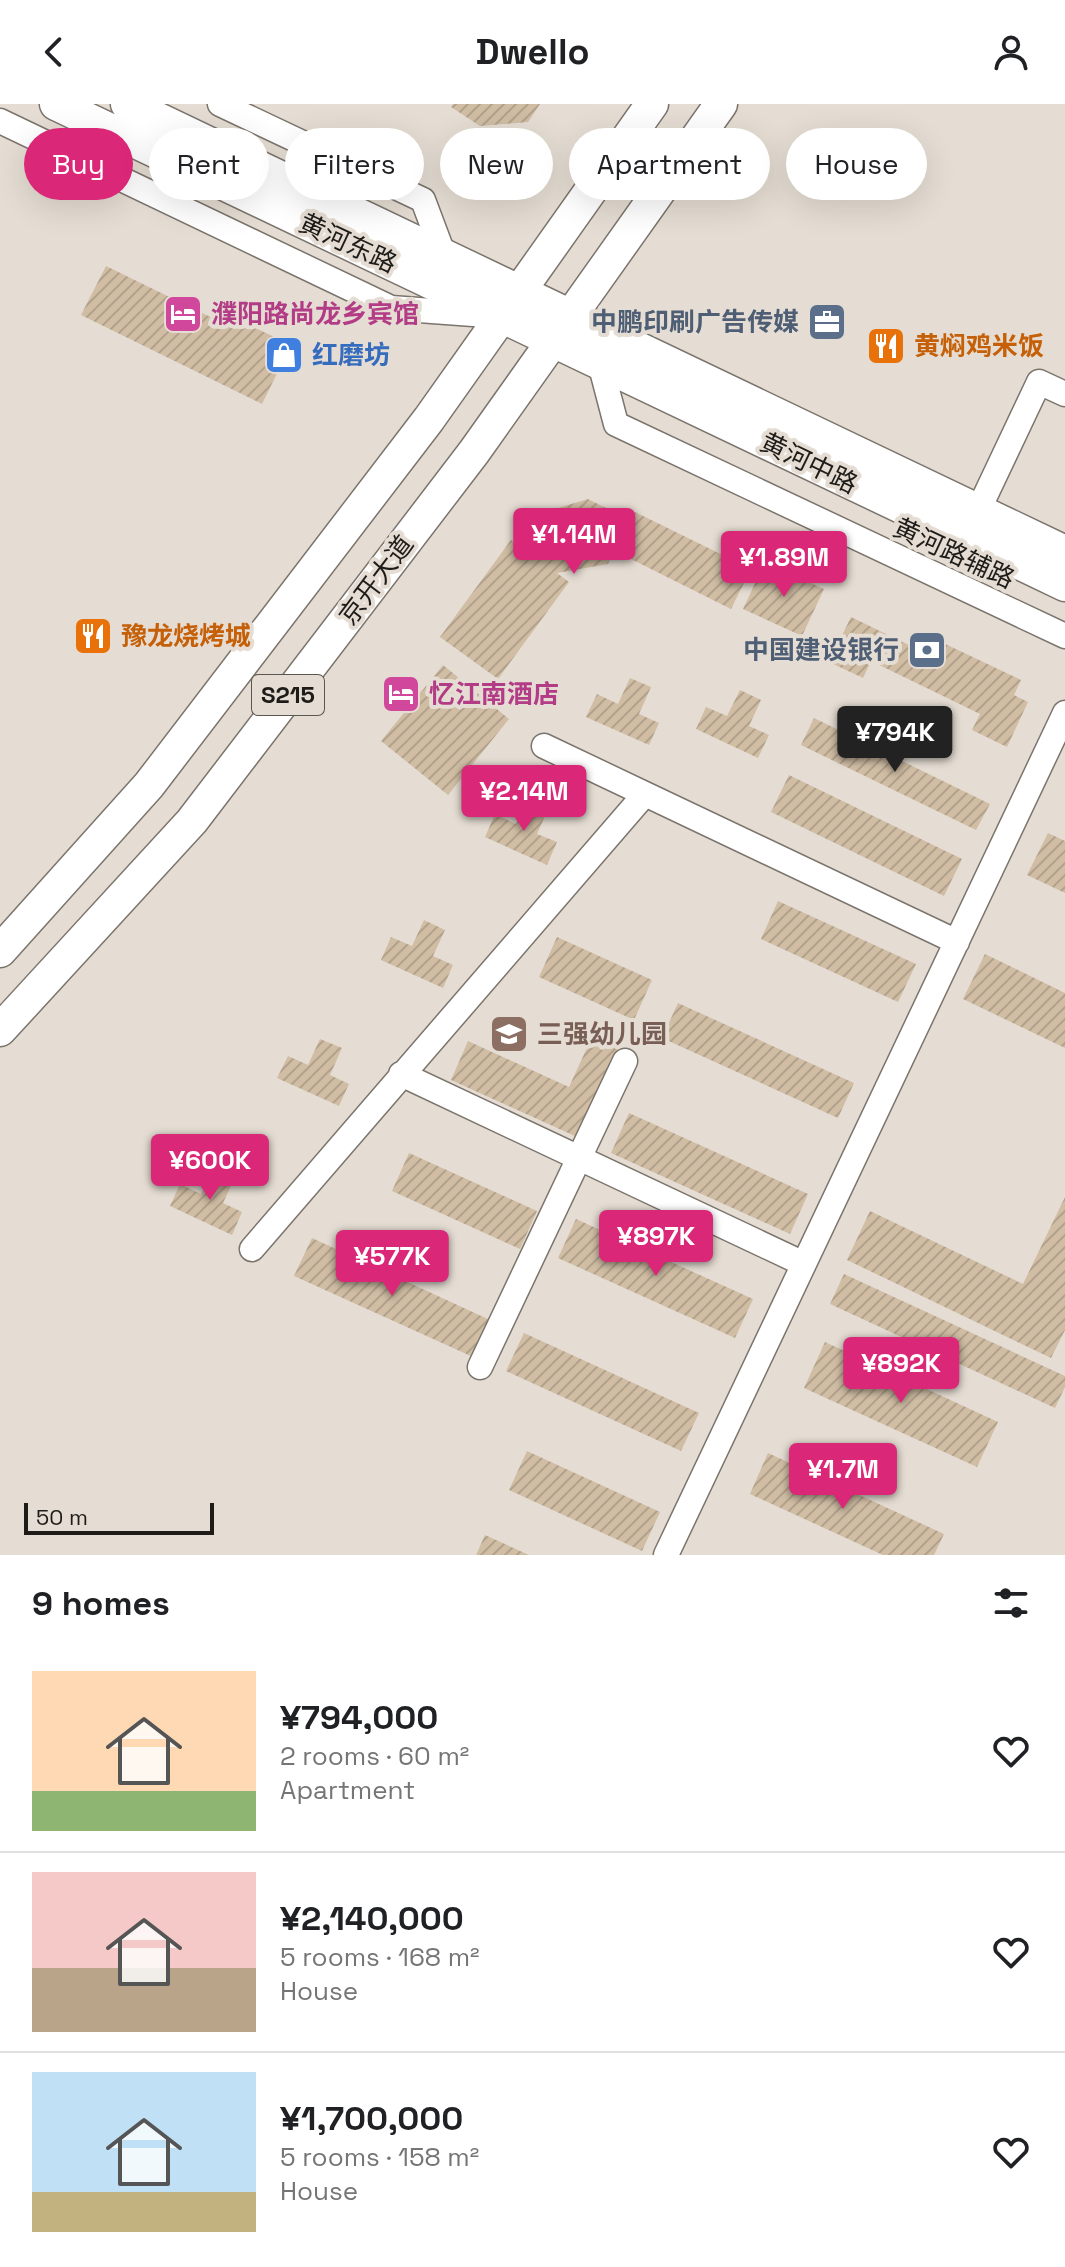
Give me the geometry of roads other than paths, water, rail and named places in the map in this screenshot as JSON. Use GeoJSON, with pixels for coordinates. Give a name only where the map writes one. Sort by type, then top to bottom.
{"type":"FeatureCollection","features":[{"type":"Feature","properties":{"kind":"main road","name":"黄河东路"},"geometry":{"type":"LineString","coordinates":[[56,104],[562,328]]}},
{"type":"Feature","properties":{"kind":"main road","name":"黄河东路"},"geometry":{"type":"LineString","coordinates":[[127,104],[444,256],[510,304]]}},
{"type":"Feature","properties":{"kind":"main road","name":"S215"},"geometry":{"type":"LineString","coordinates":[[0,951],[149,785],[429,419],[652,104]]}},
{"type":"Feature","properties":{"kind":"main road","name":"京开大道"},"geometry":{"type":"LineString","coordinates":[[0,1030],[192,821],[474,452],[721,104]]}},
{"type":"Feature","properties":{"kind":"main road","name":"黄河中路"},"geometry":{"type":"LineString","coordinates":[[562,328],[600,363],[1065,585]]}},
{"type":"Feature","properties":{"kind":"main road","name":"黄河中路"},"geometry":{"type":"LineString","coordinates":[[562,328],[1065,552]]}},
{"type":"Feature","properties":{"kind":"street"},"geometry":{"type":"LineString","coordinates":[[220,104],[423,200],[444,256]]}},
{"type":"Feature","properties":{"kind":"street"},"geometry":{"type":"LineString","coordinates":[[0,121],[391,308],[510,304]]}},
{"type":"Feature","properties":{"kind":"street","name":"黄河路辅路"},"geometry":{"type":"LineString","coordinates":[[600,363],[616,424],[1065,636]]}},
{"type":"Feature","properties":{"kind":"street"},"geometry":{"type":"LineString","coordinates":[[978,511],[1039,382],[1065,394]]}},
{"type":"Feature","properties":{"kind":"street"},"geometry":{"type":"LineString","coordinates":[[666,1555],[1065,713]]}},
{"type":"Feature","properties":{"kind":"street"},"geometry":{"type":"LineString","coordinates":[[544,746],[957,942]]}},
{"type":"Feature","properties":{"kind":"street"},"geometry":{"type":"LineString","coordinates":[[252,1249],[645,794]]}},
{"type":"Feature","properties":{"kind":"street"},"geometry":{"type":"LineString","coordinates":[[480,1367],[625,1061]]}},
{"type":"Feature","properties":{"kind":"street"},"geometry":{"type":"LineString","coordinates":[[401,1074],[804,1264]]}},
{"type":"Feature","properties":{"kind":"place","name":"濮阳路尚龙乡宾馆"},"geometry":{"type":"Point","coordinates":[183,314]}},
{"type":"Feature","properties":{"kind":"place","name":"中鹏印刷广告传媒"},"geometry":{"type":"Point","coordinates":[827,322]}},
{"type":"Feature","properties":{"kind":"place","name":"黄焖鸡米饭"},"geometry":{"type":"Point","coordinates":[886,346]}},
{"type":"Feature","properties":{"kind":"place","name":"红磨坊"},"geometry":{"type":"Point","coordinates":[284,355]}},
{"type":"Feature","properties":{"kind":"place","name":"豫龙烧烤城"},"geometry":{"type":"Point","coordinates":[93,636]}},
{"type":"Feature","properties":{"kind":"place","name":"中国建设银行"},"geometry":{"type":"Point","coordinates":[927,650]}},
{"type":"Feature","properties":{"kind":"place","name":"忆江南酒店"},"geometry":{"type":"Point","coordinates":[401,694]}},
{"type":"Feature","properties":{"kind":"place","name":"三强幼儿园"},"geometry":{"type":"Point","coordinates":[509,1034]}}]}
